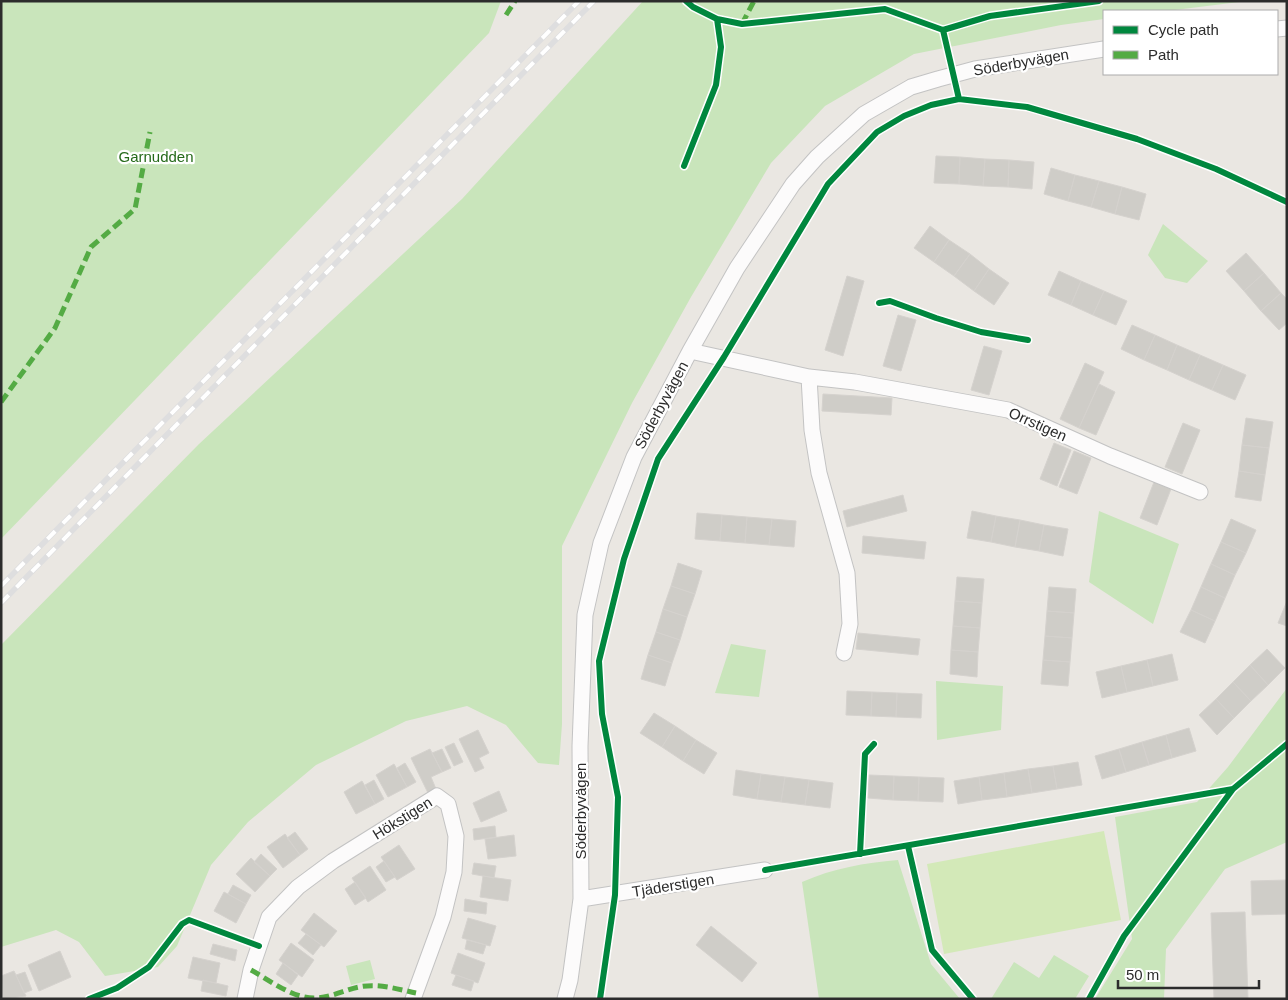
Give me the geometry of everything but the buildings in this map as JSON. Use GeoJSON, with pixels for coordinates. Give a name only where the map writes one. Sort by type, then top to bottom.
{"type":"FeatureCollection","features":[{"type":"Feature","properties":{"kind":"street","name":"Söderbyvägen"},"geometry":{"type":"LineString","coordinates":[[565,999],[570,980],[581,899],[580,746],[585,615],[601,543],[634,457],[690,351],[737,268],[793,184],[817,157],[864,114],[911,87],[974,69],[1103,49]]}},
{"type":"Feature","properties":{"kind":"street","name":"Orrstigen"},"geometry":{"type":"LineString","coordinates":[[690,351],[808,376],[855,382],[1008,410],[1102,452],[1200,492]]}},
{"type":"Feature","properties":{"kind":"street"},"geometry":{"type":"LineString","coordinates":[[808,376],[812,430],[819,473],[847,574],[850,624],[844,653]]}},
{"type":"Feature","properties":{"kind":"street","name":"Hökstigen"},"geometry":{"type":"LineString","coordinates":[[245,999],[251,970],[269,917],[298,887],[333,861],[437,796],[448,804],[456,836],[454,872],[443,917],[418,997]]}},
{"type":"Feature","properties":{"kind":"street","name":"Tjäderstigen"},"geometry":{"type":"LineString","coordinates":[[581,899],[765,870]]}},
{"type":"Feature","properties":{"kind":"green space","name":"Garnudden"},"geometry":{"type":"Polygon","coordinates":[[[1,1],[501,1],[489,33],[1,539],[1,1]]]}},
{"type":"Feature","properties":{"kind":"green space"},"geometry":{"type":"Polygon","coordinates":[[[643,1],[1247,1],[1175,10],[1103,10],[1103,19],[1061,25],[914,54],[825,106],[771,163],[691,297],[632,403],[562,546],[562,724],[559,765],[538,763],[506,725],[467,706],[406,721],[316,765],[248,822],[211,865],[177,946],[158,967],[105,976],[79,942],[56,930],[1,947],[1,645],[199,444],[462,199],[643,1]]]}},
{"type":"Feature","properties":{"kind":"green space"},"geometry":{"type":"Polygon","coordinates":[[[1163,224],[1208,261],[1187,283],[1165,278],[1148,255],[1163,224]]]}},
{"type":"Feature","properties":{"kind":"green space"},"geometry":{"type":"Polygon","coordinates":[[[1099,511],[1179,544],[1153,624],[1089,582],[1099,511]]]}},
{"type":"Feature","properties":{"kind":"green space"},"geometry":{"type":"Polygon","coordinates":[[[731,644],[766,650],[759,697],[715,693],[731,644]]]}},
{"type":"Feature","properties":{"kind":"green space"},"geometry":{"type":"Polygon","coordinates":[[[936,681],[1003,686],[1001,730],[937,740],[936,681]]]}},
{"type":"Feature","properties":{"kind":"green space"},"geometry":{"type":"Polygon","coordinates":[[[1287,688],[1287,842],[1225,869],[1166,949],[1164,999],[1095,999],[1132,939],[1115,817],[1197,802],[1228,767],[1287,688]]]}},
{"type":"Feature","properties":{"kind":"green space"},"geometry":{"type":"Polygon","coordinates":[[[1104,831],[1121,920],[944,954],[927,864],[1104,831]]]}},
{"type":"Feature","properties":{"kind":"green space"},"geometry":{"type":"Polygon","coordinates":[[[898,860],[931,964],[960,999],[819,999],[802,882],[849,867],[898,860]]]}},
{"type":"Feature","properties":{"kind":"green space"},"geometry":{"type":"Polygon","coordinates":[[[1054,955],[1089,976],[1075,999],[991,999],[1014,962],[1039,978],[1054,955]]]}},
{"type":"Feature","properties":{"kind":"green space"},"geometry":{"type":"Polygon","coordinates":[[[370,960],[375,979],[351,985],[346,966],[370,960]]]}},
{"type":"Feature","properties":{"kind":"railway"},"geometry":{"type":"LineString","coordinates":[[1,586],[579,1]]}},
{"type":"Feature","properties":{"kind":"railway"},"geometry":{"type":"LineString","coordinates":[[1,603],[594,1]]}},
{"type":"Feature","properties":{"kind":"marked path"},"geometry":{"type":"LineString","coordinates":[[506,15],[515,1]]}},
{"type":"Feature","properties":{"kind":"marked path"},"geometry":{"type":"LineString","coordinates":[[742,24],[754,1]]}},
{"type":"Feature","properties":{"kind":"marked path"},"geometry":{"type":"LineString","coordinates":[[1,402],[55,328],[91,247],[135,209],[150,132]]}},
{"type":"Feature","properties":{"kind":"marked path"},"geometry":{"type":"LineString","coordinates":[[251,970],[289,992],[306,997],[326,997],[353,988],[366,986],[388,987],[416,993]]}},
{"type":"Feature","properties":{"kind":"cycle path"},"geometry":{"type":"LineString","coordinates":[[686,1],[693,7],[717,19],[742,24],[885,9],[943,30],[990,16],[1099,1]]}},
{"type":"Feature","properties":{"kind":"cycle path"},"geometry":{"type":"LineString","coordinates":[[684,166],[716,85],[721,47],[717,19]]}},
{"type":"Feature","properties":{"kind":"cycle path"},"geometry":{"type":"LineString","coordinates":[[943,30],[959,99]]}},
{"type":"Feature","properties":{"kind":"cycle path"},"geometry":{"type":"LineString","coordinates":[[600,999],[615,895],[618,797],[602,714],[599,661],[624,559],[658,459],[724,357],[828,184],[877,132],[904,116],[931,105],[959,99],[1027,107],[1137,139],[1216,169],[1287,202]]}},
{"type":"Feature","properties":{"kind":"cycle path"},"geometry":{"type":"LineString","coordinates":[[879,303],[890,301],[981,332],[1028,340]]}},
{"type":"Feature","properties":{"kind":"cycle path"},"geometry":{"type":"LineString","coordinates":[[860,854],[865,754],[874,744]]}},
{"type":"Feature","properties":{"kind":"cycle path"},"geometry":{"type":"LineString","coordinates":[[765,870],[1233,789],[1287,744]]}},
{"type":"Feature","properties":{"kind":"cycle path"},"geometry":{"type":"LineString","coordinates":[[1089,999],[1124,936],[1233,789]]}},
{"type":"Feature","properties":{"kind":"cycle path"},"geometry":{"type":"LineString","coordinates":[[908,846],[932,950],[973,999]]}},
{"type":"Feature","properties":{"kind":"cycle path"},"geometry":{"type":"LineString","coordinates":[[89,999],[117,988],[149,967],[182,924],[189,920],[259,946]]}}]}
